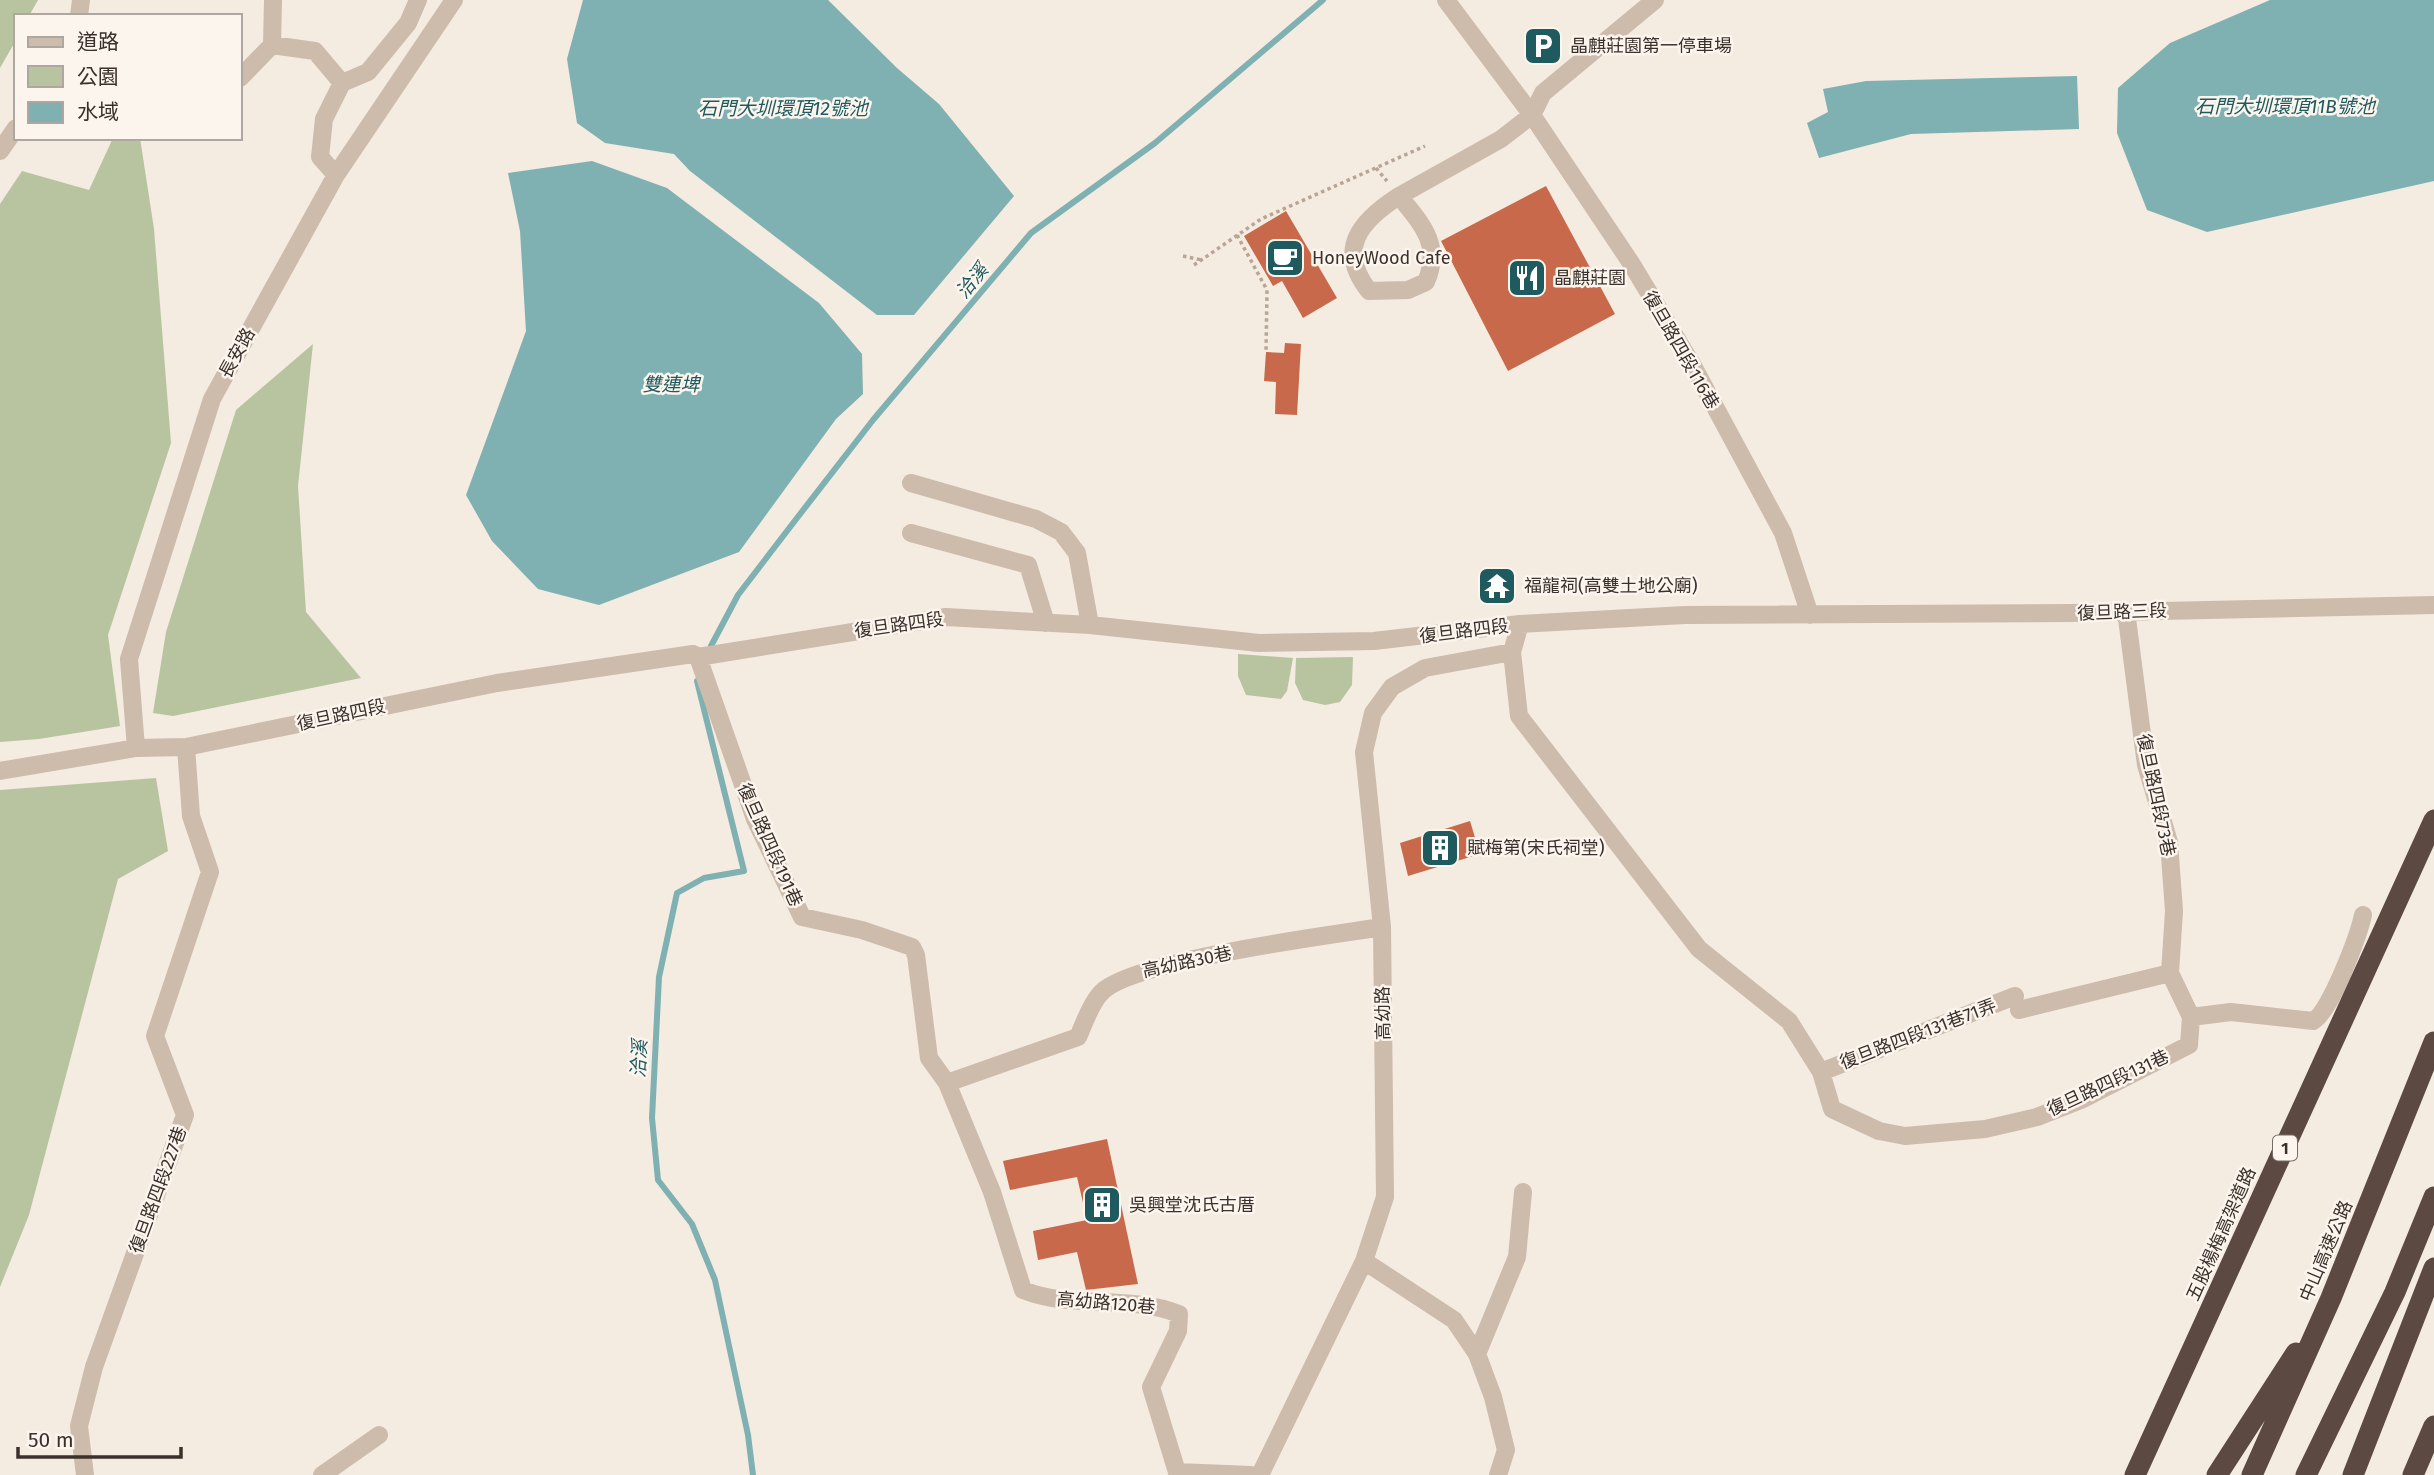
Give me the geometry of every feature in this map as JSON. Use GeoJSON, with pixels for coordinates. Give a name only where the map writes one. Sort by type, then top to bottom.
{"type":"FeatureCollection","features":[{"type":"Feature","properties":{"kind":"highway","name":"五股楊梅高架道路"},"geometry":{"type":"LineString","coordinates":[[2135,1475],[2434,820]]}},
{"type":"Feature","properties":{"kind":"highway","name":"中山高速公路"},"geometry":{"type":"LineString","coordinates":[[2252,1475],[2331,1298],[2434,1042]]}},
{"type":"Feature","properties":{"kind":"highway"},"geometry":{"type":"LineString","coordinates":[[2306,1475],[2395,1292],[2434,1197]]}},
{"type":"Feature","properties":{"kind":"highway"},"geometry":{"type":"LineString","coordinates":[[2353,1475],[2434,1268]]}},
{"type":"Feature","properties":{"kind":"highway"},"geometry":{"type":"LineString","coordinates":[[2217,1475],[2331,1298]]}},
{"type":"Feature","properties":{"kind":"highway"},"geometry":{"type":"LineString","coordinates":[[2413,1475],[2434,1426]]}},
{"type":"Feature","properties":{"kind":"street"},"geometry":{"type":"LineString","coordinates":[[242,76],[272,45],[273,0]]}},
{"type":"Feature","properties":{"kind":"street"},"geometry":{"type":"LineString","coordinates":[[336,175],[320,157],[324,119],[342,83],[368,72],[408,23],[418,0]]}},
{"type":"Feature","properties":{"kind":"street","name":"長安路"},"geometry":{"type":"LineString","coordinates":[[136,748],[129,659],[212,399],[336,175],[454,0]]}},
{"type":"Feature","properties":{"kind":"street","name":"復旦路四段116巷"},"geometry":{"type":"LineString","coordinates":[[1446,0],[1532,115],[1631,263],[1693,366],[1783,533],[1810,615]]}},
{"type":"Feature","properties":{"kind":"street"},"geometry":{"type":"LineString","coordinates":[[1399,196],[1426,229],[1434,262],[1426,282],[1408,290],[1370,291],[1358,276],[1351,253],[1359,229],[1399,196],[1501,139],[1532,115],[1544,93],[1655,0]]}},
{"type":"Feature","properties":{"kind":"street"},"geometry":{"type":"LineString","coordinates":[[272,45],[315,51],[342,83]]}},
{"type":"Feature","properties":{"kind":"street"},"geometry":{"type":"LineString","coordinates":[[0,151],[14,131]]}},
{"type":"Feature","properties":{"kind":"street"},"geometry":{"type":"LineString","coordinates":[[911,482],[1036,519],[1061,532],[1077,553],[1090,625]]}},
{"type":"Feature","properties":{"kind":"street"},"geometry":{"type":"LineString","coordinates":[[911,533],[1028,565],[1046,623]]}},
{"type":"Feature","properties":{"kind":"street","name":"復旦路三段"},"geometry":{"type":"LineString","coordinates":[[1810,615],[2434,606]]}},
{"type":"Feature","properties":{"kind":"street","name":"復旦路四段73巷"},"geometry":{"type":"LineString","coordinates":[[2126,611],[2146,765],[2169,842],[2174,911],[2170,973],[2191,1017]]}},
{"type":"Feature","properties":{"kind":"street","name":"復旦路四段"},"geometry":{"type":"LineString","coordinates":[[0,771],[136,748],[186,747],[497,683],[946,617],[1090,625],[1259,643],[1374,642],[1520,624],[1673,616],[1810,615]]}},
{"type":"Feature","properties":{"kind":"street"},"geometry":{"type":"LineString","coordinates":[[1512,652],[1520,624]]}},
{"type":"Feature","properties":{"kind":"street","name":"高幼路"},"geometry":{"type":"LineString","coordinates":[[1260,1475],[1364,1262],[1385,1197],[1382,927],[1364,752],[1373,713],[1392,687],[1425,668],[1512,652]]}},
{"type":"Feature","properties":{"kind":"street","name":"復旦路四段131巷"},"geometry":{"type":"LineString","coordinates":[[1512,652],[1519,716],[1699,949],[1789,1021],[1821,1072],[1832,1109],[1879,1131],[1905,1136],[1984,1129],[2036,1117],[2083,1098],[2189,1045],[2191,1017]]}},
{"type":"Feature","properties":{"kind":"street","name":"復旦路四段191巷"},"geometry":{"type":"LineString","coordinates":[[695,656],[755,818],[802,917],[862,930],[912,947],[916,955],[929,1058],[947,1083],[992,1192],[1023,1290],[1043,1298]]}},
{"type":"Feature","properties":{"kind":"street","name":"復旦路四段227巷"},"geometry":{"type":"LineString","coordinates":[[85,1475],[79,1426],[94,1367],[185,1115],[155,1036],[210,872],[191,816],[186,747]]}},
{"type":"Feature","properties":{"kind":"street"},"geometry":{"type":"LineString","coordinates":[[2191,1017],[2231,1012],[2296,1020],[2318,1018],[2360,930],[2363,915]]}},
{"type":"Feature","properties":{"kind":"street","name":"高幼路30巷"},"geometry":{"type":"LineString","coordinates":[[947,1083],[1078,1037],[1100,993],[1142,971],[1258,947],[1382,927]]}},
{"type":"Feature","properties":{"kind":"street","name":"復旦路四段131巷71弄"},"geometry":{"type":"LineString","coordinates":[[1821,1072],[2017,1003],[2170,973]]}},
{"type":"Feature","properties":{"kind":"street"},"geometry":{"type":"LineString","coordinates":[[1477,1354],[1517,1257],[1523,1192]]}},
{"type":"Feature","properties":{"kind":"street"},"geometry":{"type":"LineString","coordinates":[[1364,1262],[1454,1320],[1477,1354],[1493,1397],[1506,1450],[1498,1475]]}},
{"type":"Feature","properties":{"kind":"street","name":"高幼路120巷"},"geometry":{"type":"LineString","coordinates":[[1043,1298],[1154,1304],[1179,1314],[1178,1331],[1151,1387],[1177,1472],[1251,1475]]}},
{"type":"Feature","properties":{"kind":"street"},"geometry":{"type":"LineString","coordinates":[[322,1475],[379,1435]]}},
{"type":"Feature","properties":{"kind":"path"},"geometry":{"type":"LineString","coordinates":[[1194,265],[1261,219],[1426,146]]}},
{"type":"Feature","properties":{"kind":"path"},"geometry":{"type":"LineString","coordinates":[[1237,235],[1267,290],[1266,352]]}},
{"type":"Feature","properties":{"kind":"path"},"geometry":{"type":"LineString","coordinates":[[1183,256],[1202,260]]}},
{"type":"Feature","properties":{"kind":"green space"},"geometry":{"type":"Polygon","coordinates":[[[0,0],[38,0],[30,14],[14,14],[14,44],[0,68],[0,0]]]}},
{"type":"Feature","properties":{"kind":"green space"},"geometry":{"type":"Polygon","coordinates":[[[112,140],[140,140],[154,229],[171,443],[108,635],[120,726],[39,739],[0,742],[0,204],[22,171],[89,190],[112,140]]]}},
{"type":"Feature","properties":{"kind":"green space"},"geometry":{"type":"Polygon","coordinates":[[[313,344],[298,486],[306,612],[361,678],[173,716],[153,713],[166,632],[236,410],[313,344]]]}},
{"type":"Feature","properties":{"kind":"green space"},"geometry":{"type":"Polygon","coordinates":[[[1238,654],[1293,658],[1287,691],[1281,699],[1246,695],[1238,676],[1238,654]]]}},
{"type":"Feature","properties":{"kind":"green space"},"geometry":{"type":"Polygon","coordinates":[[[1353,657],[1352,685],[1340,702],[1325,705],[1303,700],[1295,683],[1296,658],[1353,657]]]}},
{"type":"Feature","properties":{"kind":"green space"},"geometry":{"type":"Polygon","coordinates":[[[156,778],[168,851],[118,879],[29,1215],[0,1287],[0,790],[156,778]]]}},
{"type":"Feature","properties":{"kind":"water","name":"石門大圳環頂12號池"},"geometry":{"type":"Polygon","coordinates":[[[583,0],[828,0],[897,68],[939,104],[1014,196],[914,315],[877,315],[690,171],[674,154],[605,143],[577,123],[567,59],[583,0]]]}},
{"type":"Feature","properties":{"kind":"water","name":"石門大圳環頂11B號池"},"geometry":{"type":"Polygon","coordinates":[[[2270,0],[2434,0],[2434,181],[2207,232],[2147,210],[2117,133],[2118,88],[2170,43],[2270,0]]]}},
{"type":"Feature","properties":{"kind":"water"},"geometry":{"type":"Polygon","coordinates":[[[2077,76],[2079,129],[1911,134],[1819,158],[1807,123],[1828,112],[1823,89],[1866,81],[2077,76]]]}},
{"type":"Feature","properties":{"kind":"water","name":"雙連埤"},"geometry":{"type":"Polygon","coordinates":[[[592,161],[667,188],[819,303],[862,354],[863,394],[836,419],[739,552],[599,605],[538,589],[492,541],[466,495],[526,331],[520,231],[508,173],[592,161]]]}},
{"type":"Feature","properties":{"kind":"building","name":"晶麒莊園"},"geometry":{"type":"Polygon","coordinates":[[[1546,186],[1615,314],[1508,371],[1441,241],[1546,186]]]}},
{"type":"Feature","properties":{"kind":"building","name":"HoneyWood Cafe"},"geometry":{"type":"Polygon","coordinates":[[[1286,211],[1337,298],[1303,318],[1282,281],[1273,286],[1244,236],[1286,211]]]}},
{"type":"Feature","properties":{"kind":"building"},"geometry":{"type":"Polygon","coordinates":[[[1285,343],[1301,344],[1297,415],[1275,414],[1276,382],[1264,381],[1266,352],[1284,353],[1285,343]]]}},
{"type":"Feature","properties":{"kind":"building","name":"賦梅第(宋氏祠堂)"},"geometry":{"type":"Polygon","coordinates":[[[1470,821],[1480,854],[1408,876],[1400,843],[1470,821]]]}},
{"type":"Feature","properties":{"kind":"building","name":"吳興堂沈氏古厝"},"geometry":{"type":"Polygon","coordinates":[[[1107,1139],[1138,1284],[1086,1290],[1077,1252],[1038,1260],[1033,1231],[1087,1220],[1077,1177],[1010,1190],[1003,1161],[1107,1139]]]}},
{"type":"Feature","properties":{"kind":"waterway","name":"洽溪"},"geometry":{"type":"LineString","coordinates":[[711,646],[738,595],[797,518],[873,420],[1031,233],[1155,143],[1323,0]]}},
{"type":"Feature","properties":{"kind":"waterway","name":"洽溪"},"geometry":{"type":"LineString","coordinates":[[697,681],[744,871],[704,878],[677,893],[659,977],[652,1118],[658,1180],[692,1224],[715,1280],[748,1435],[753,1475]]}},
{"type":"Feature","properties":{"kind":"place","name":"晶麒莊園第一停車場"},"geometry":{"type":"Point","coordinates":[1543,46]}},
{"type":"Feature","properties":{"kind":"place","name":"HoneyWood Cafe"},"geometry":{"type":"Point","coordinates":[1285,258]}},
{"type":"Feature","properties":{"kind":"place","name":"晶麒莊園"},"geometry":{"type":"Point","coordinates":[1527,278]}},
{"type":"Feature","properties":{"kind":"place","name":"福龍祠(高雙土地公廟)"},"geometry":{"type":"Point","coordinates":[1497,586]}},
{"type":"Feature","properties":{"kind":"place","name":"賦梅第(宋氏祠堂)"},"geometry":{"type":"Point","coordinates":[1440,848]}},
{"type":"Feature","properties":{"kind":"place","name":"吳興堂沈氏古厝"},"geometry":{"type":"Point","coordinates":[1102,1205]}}]}
